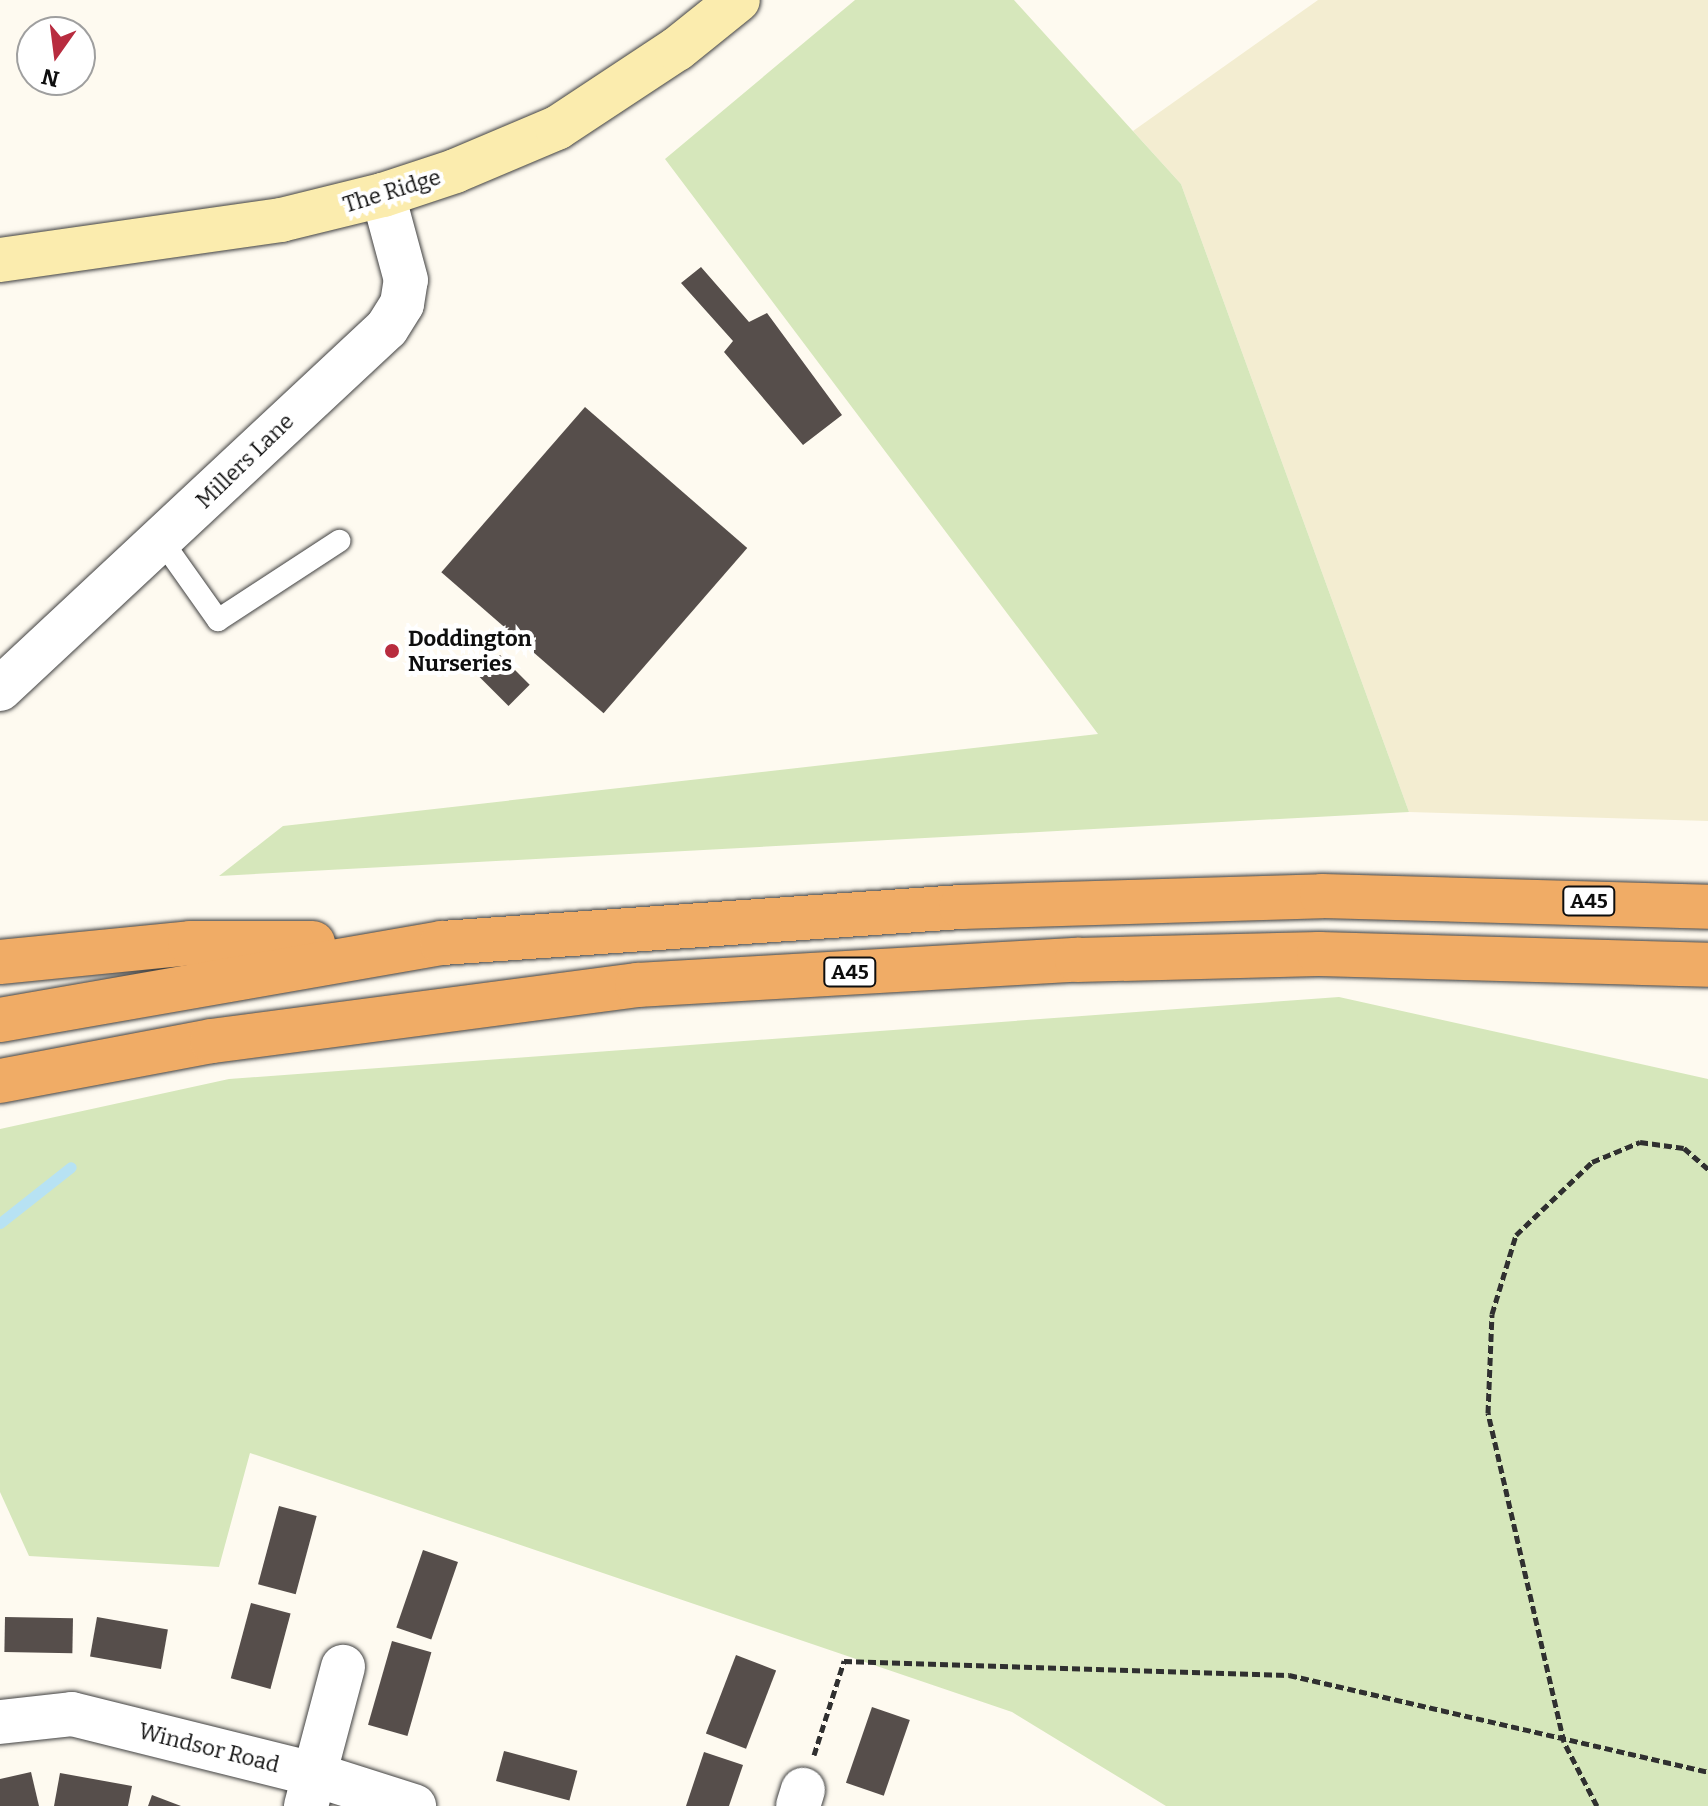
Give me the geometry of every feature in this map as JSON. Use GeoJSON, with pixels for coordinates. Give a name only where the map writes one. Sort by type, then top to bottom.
{"type":"FeatureCollection","features":[{"type":"Feature","properties":{"kind":"highway","name":"A45"},"geometry":{"type":"LineString","coordinates":[[0,1020],[442,943],[1184,897],[1471,896],[1708,907]]}},
{"type":"Feature","properties":{"kind":"highway"},"geometry":{"type":"LineString","coordinates":[[0,962],[190,943],[442,943]]}},
{"type":"Feature","properties":{"kind":"highway","name":"A45"},"geometry":{"type":"LineString","coordinates":[[0,1081],[212,1041],[637,985],[1077,960],[1319,954],[1708,965]]}},
{"type":"Feature","properties":{"kind":"main road","name":"The Ridge"},"geometry":{"type":"LineString","coordinates":[[0,260],[281,220],[383,195],[557,128],[677,49],[738,0]]}},
{"type":"Feature","properties":{"kind":"street","name":"Millers Lane"},"geometry":{"type":"LineString","coordinates":[[0,689],[387,328],[402,304],[406,280],[383,195]]}},
{"type":"Feature","properties":{"kind":"street"},"geometry":{"type":"LineString","coordinates":[[311,1790],[343,1667]]}},
{"type":"Feature","properties":{"kind":"street","name":"Windsor Road"},"geometry":{"type":"LineString","coordinates":[[0,1722],[72,1714],[311,1790],[414,1806]]}},
{"type":"Feature","properties":{"kind":"lane"},"geometry":{"type":"LineString","coordinates":[[162,541],[218,620],[339,541]]}},
{"type":"Feature","properties":{"kind":"path"},"geometry":{"type":"LineString","coordinates":[[1597,1806],[1564,1742],[1488,1413],[1492,1314],[1516,1235],[1592,1162],[1640,1142],[1684,1148],[1708,1169]]}},
{"type":"Feature","properties":{"kind":"path"},"geometry":{"type":"LineString","coordinates":[[801,1798],[844,1661],[1289,1675],[1564,1742],[1708,1772]]}},
{"type":"Feature","properties":{"kind":"shaded area"},"geometry":{"type":"Polygon","coordinates":[[[1318,0],[1708,0],[1708,821],[1409,812],[1181,184],[1133,131],[1318,0]]]}},
{"type":"Feature","properties":{"kind":"green space"},"geometry":{"type":"Polygon","coordinates":[[[855,0],[1014,0],[1181,184],[1409,812],[219,876],[283,826],[1098,734],[665,159],[855,0]]]}},
{"type":"Feature","properties":{"kind":"green space"},"geometry":{"type":"Polygon","coordinates":[[[1339,997],[1708,1079],[1708,1806],[1166,1806],[1012,1712],[250,1453],[219,1567],[29,1556],[0,1492],[0,1129],[229,1079],[1339,997]]]}},
{"type":"Feature","properties":{"kind":"building"},"geometry":{"type":"Polygon","coordinates":[[[701,267],[749,322],[767,313],[842,415],[803,445],[724,352],[733,341],[681,283],[701,267]]]}},
{"type":"Feature","properties":{"kind":"building"},"geometry":{"type":"Polygon","coordinates":[[[585,407],[747,548],[604,713],[441,572],[585,407]]]}},
{"type":"Feature","properties":{"kind":"building"},"geometry":{"type":"Polygon","coordinates":[[[500,655],[530,685],[508,706],[479,676],[500,655]]]}},
{"type":"Feature","properties":{"kind":"building"},"geometry":{"type":"Polygon","coordinates":[[[279,1506],[317,1516],[296,1594],[258,1584],[279,1506]]]}},
{"type":"Feature","properties":{"kind":"building"},"geometry":{"type":"Polygon","coordinates":[[[423,1550],[458,1562],[431,1640],[396,1628],[423,1550]]]}},
{"type":"Feature","properties":{"kind":"building"},"geometry":{"type":"Polygon","coordinates":[[[251,1603],[291,1614],[270,1689],[231,1678],[251,1603]]]}},
{"type":"Feature","properties":{"kind":"building"},"geometry":{"type":"Polygon","coordinates":[[[5,1617],[73,1618],[72,1653],[4,1652],[5,1617]]]}},
{"type":"Feature","properties":{"kind":"building"},"geometry":{"type":"Polygon","coordinates":[[[97,1617],[168,1630],[161,1669],[90,1656],[97,1617]]]}},
{"type":"Feature","properties":{"kind":"building"},"geometry":{"type":"Polygon","coordinates":[[[392,1641],[431,1652],[407,1736],[368,1725],[392,1641]]]}},
{"type":"Feature","properties":{"kind":"building"},"geometry":{"type":"Polygon","coordinates":[[[736,1655],[776,1670],[746,1749],[706,1733],[736,1655]]]}},
{"type":"Feature","properties":{"kind":"building"},"geometry":{"type":"Polygon","coordinates":[[[872,1707],[910,1720],[884,1796],[846,1783],[872,1707]]]}},
{"type":"Feature","properties":{"kind":"building"},"geometry":{"type":"Polygon","coordinates":[[[504,1751],[577,1771],[569,1801],[496,1781],[504,1751]]]}},
{"type":"Feature","properties":{"kind":"building"},"geometry":{"type":"Polygon","coordinates":[[[704,1752],[743,1765],[729,1806],[686,1806],[704,1752]]]}},
{"type":"Feature","properties":{"kind":"building"},"geometry":{"type":"Polygon","coordinates":[[[31,1772],[39,1806],[0,1806],[0,1779],[31,1772]]]}},
{"type":"Feature","properties":{"kind":"building"},"geometry":{"type":"Polygon","coordinates":[[[60,1773],[132,1786],[128,1806],[54,1806],[60,1773]]]}},
{"type":"Feature","properties":{"kind":"building"},"geometry":{"type":"Polygon","coordinates":[[[152,1795],[181,1806],[148,1806],[152,1795]]]}},
{"type":"Feature","properties":{"kind":"waterway"},"geometry":{"type":"LineString","coordinates":[[0,1223],[71,1167]]}},
{"type":"Feature","properties":{"kind":"place","name":"Doddington Nurseries"},"geometry":{"type":"Point","coordinates":[392,651]}}]}
